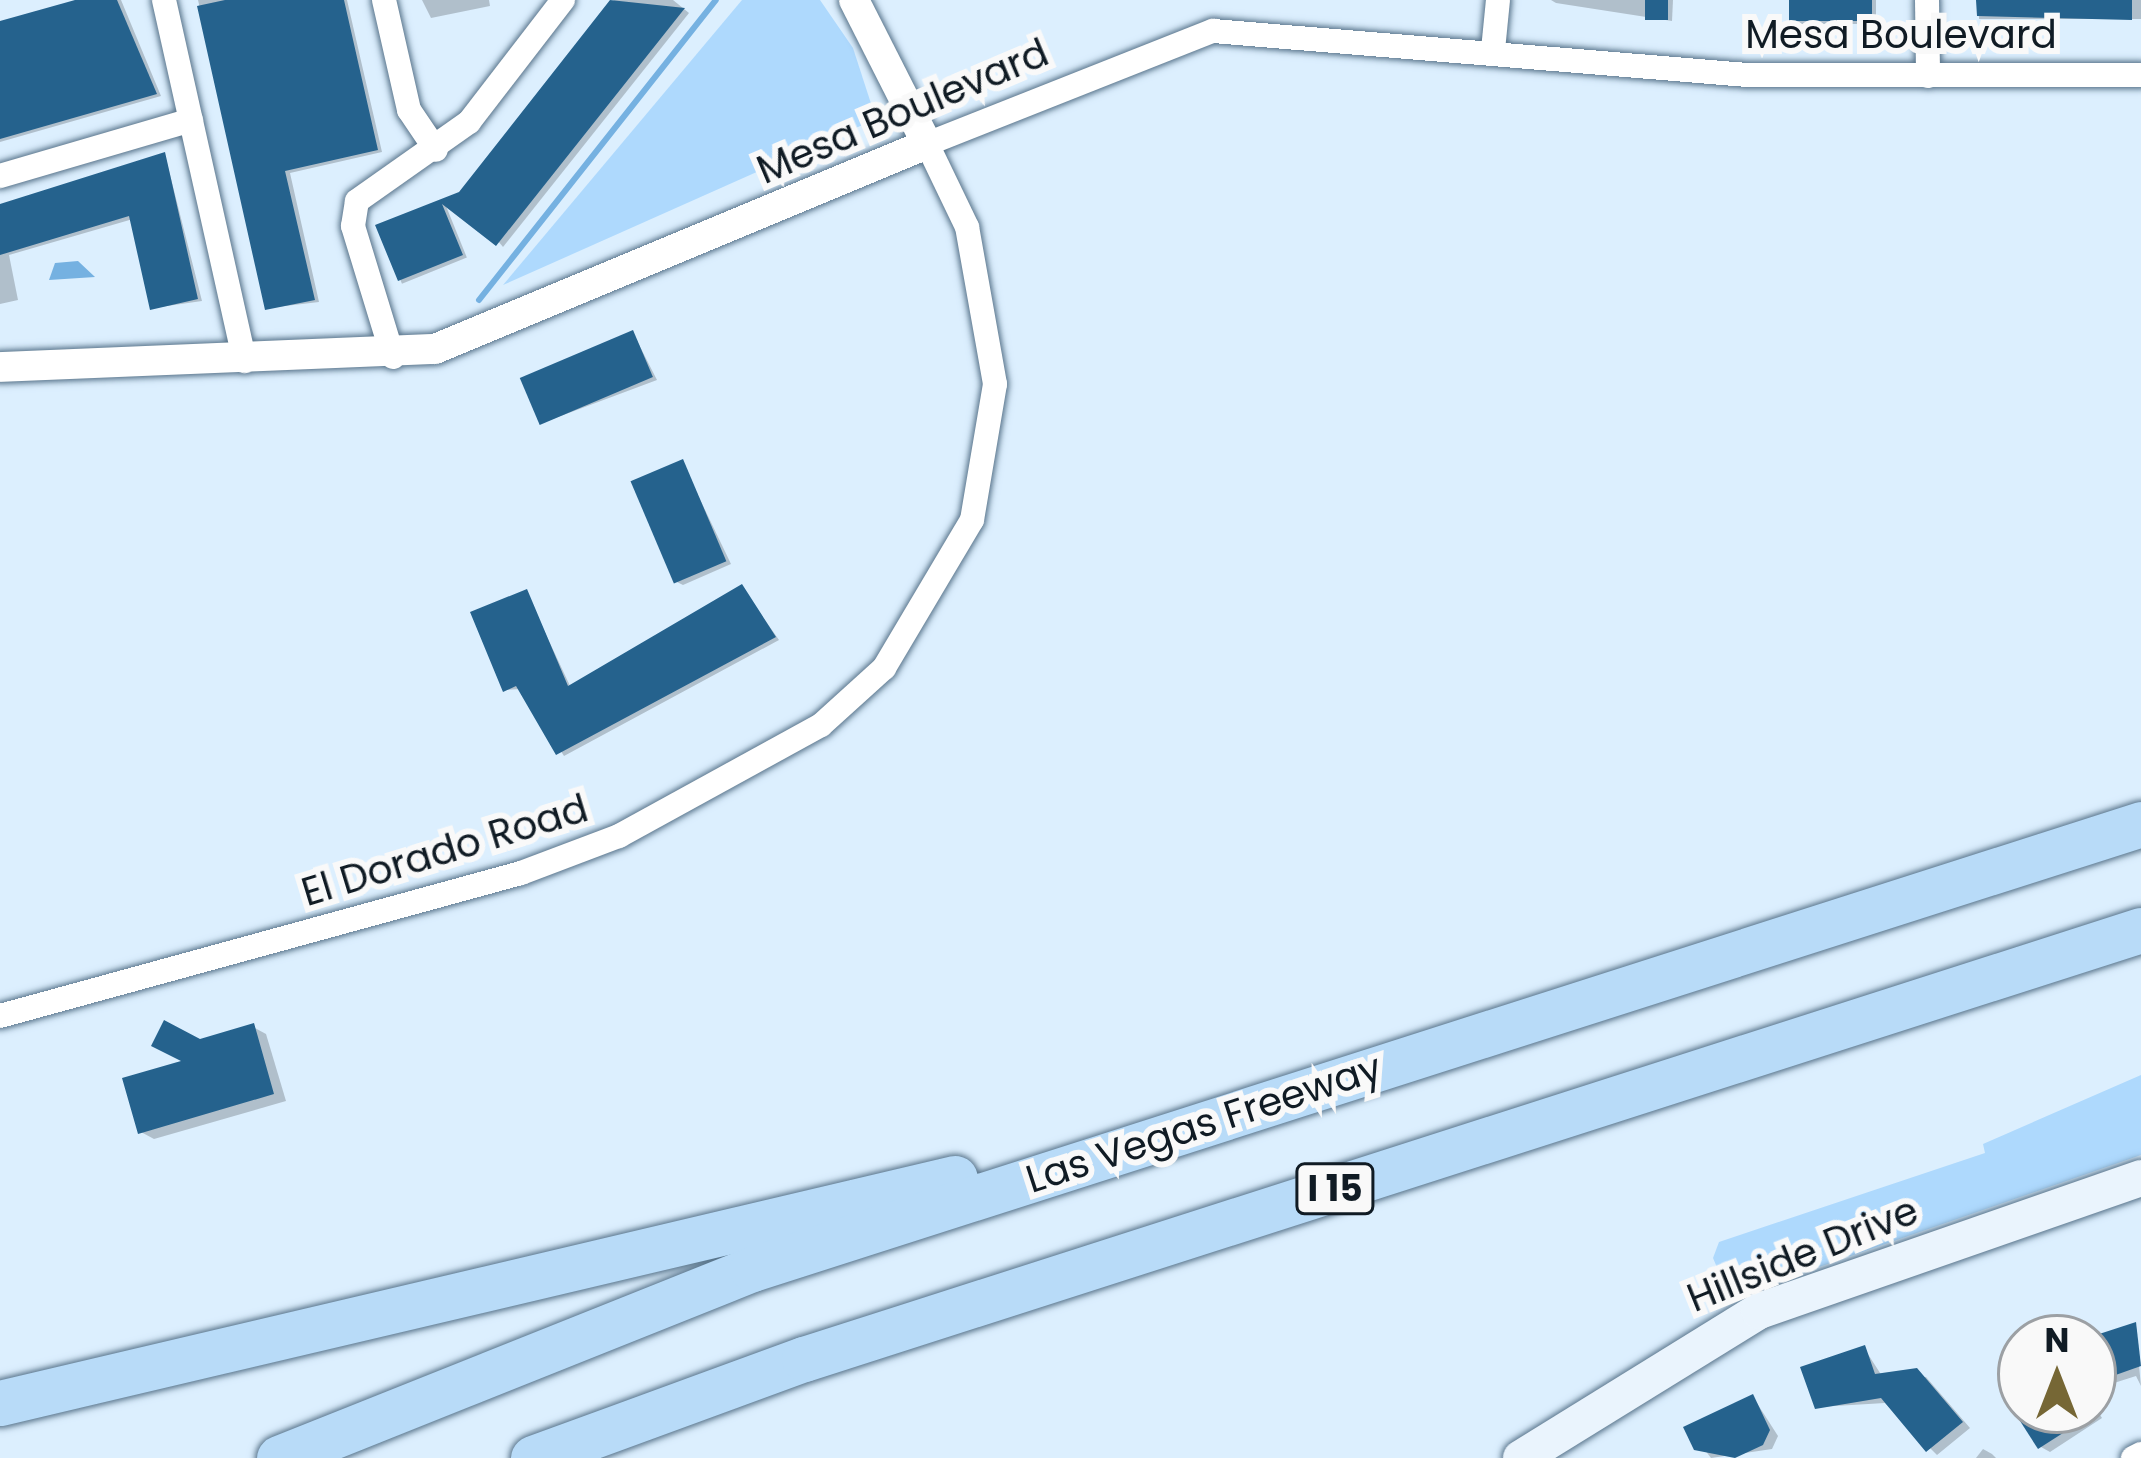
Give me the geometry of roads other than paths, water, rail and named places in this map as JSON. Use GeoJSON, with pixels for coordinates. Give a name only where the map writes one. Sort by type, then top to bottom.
{"type":"FeatureCollection","features":[{"type":"Feature","properties":{"kind":"highway","name":"Las Vegas Freeway"},"geometry":{"type":"LineString","coordinates":[[279,1458],[752,1269],[2141,824]]}},
{"type":"Feature","properties":{"kind":"highway","name":"I 15"},"geometry":{"type":"LineString","coordinates":[[533,1458],[804,1359],[2141,930]]}},
{"type":"Feature","properties":{"kind":"highway"},"geometry":{"type":"LineString","coordinates":[[0,1403],[811,1206],[1160,1138]]}},
{"type":"Feature","properties":{"kind":"main road","name":"Hillside Drive"},"geometry":{"type":"LineString","coordinates":[[1521,1458],[1759,1311],[2141,1178]]}},
{"type":"Feature","properties":{"kind":"street"},"geometry":{"type":"LineString","coordinates":[[164,0],[245,361]]}},
{"type":"Feature","properties":{"kind":"street"},"geometry":{"type":"LineString","coordinates":[[384,0],[410,110],[436,149]]}},
{"type":"Feature","properties":{"kind":"street"},"geometry":{"type":"LineString","coordinates":[[394,358],[353,226],[357,201],[436,149],[563,0]]}},
{"type":"Feature","properties":{"kind":"street"},"geometry":{"type":"LineString","coordinates":[[854,0],[927,144]]}},
{"type":"Feature","properties":{"kind":"street"},"geometry":{"type":"LineString","coordinates":[[1493,50],[1498,0]]}},
{"type":"Feature","properties":{"kind":"street"},"geometry":{"type":"LineString","coordinates":[[1928,0],[1928,76]]}},
{"type":"Feature","properties":{"kind":"street","name":"Mesa Boulevard"},"geometry":{"type":"LineString","coordinates":[[0,368],[394,358],[479,335],[927,144],[1213,31],[1493,50],[1747,75],[2141,75]]}},
{"type":"Feature","properties":{"kind":"street"},"geometry":{"type":"LineString","coordinates":[[0,176],[191,120]]}},
{"type":"Feature","properties":{"kind":"street","name":"El Dorado Road"},"geometry":{"type":"LineString","coordinates":[[0,1016],[521,873],[619,836],[821,725],[884,668],[949,574],[989,458],[989,306],[927,144]]}},
{"type":"Feature","properties":{"kind":"street"},"geometry":{"type":"LineString","coordinates":[[2133,1458],[2141,1454]]}},
{"type":"Feature","properties":{"kind":"waterway"},"geometry":{"type":"LineString","coordinates":[[479,300],[716,0]]}}]}
